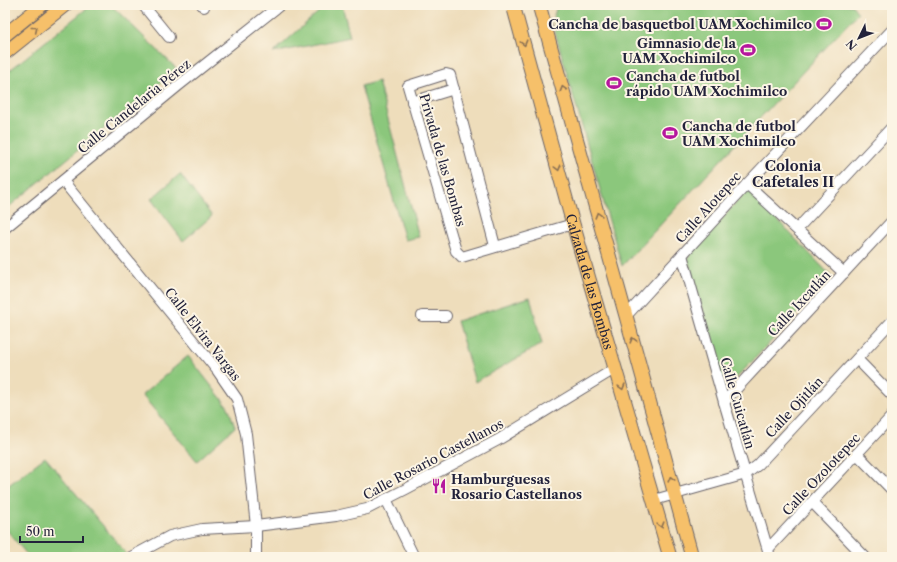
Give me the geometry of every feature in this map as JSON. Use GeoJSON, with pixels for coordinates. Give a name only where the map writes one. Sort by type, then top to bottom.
{"type":"FeatureCollection","features":[{"type":"Feature","properties":{"kind":"main road"},"geometry":{"type":"LineString","coordinates":[[5,35],[42,5]]}},
{"type":"Feature","properties":{"kind":"main road"},"geometry":{"type":"LineString","coordinates":[[5,53],[65,5]]}},
{"type":"Feature","properties":{"kind":"main road","name":"Calzada de las Bombas"},"geometry":{"type":"LineString","coordinates":[[513,5],[573,224],[670,557]]}},
{"type":"Feature","properties":{"kind":"main road","name":"Calzada de las Bombas"},"geometry":{"type":"LineString","coordinates":[[539,5],[692,557]]}},
{"type":"Feature","properties":{"kind":"street"},"geometry":{"type":"LineString","coordinates":[[143,5],[169,37]]}},
{"type":"Feature","properties":{"kind":"street","name":"Calle Candelaria Pérez"},"geometry":{"type":"LineString","coordinates":[[5,228],[172,91],[280,5]]}},
{"type":"Feature","properties":{"kind":"street","name":"Calle Alotepec"},"geometry":{"type":"LineString","coordinates":[[626,316],[747,184],[892,30]]}},
{"type":"Feature","properties":{"kind":"street","name":"Privada de las Bombas"},"geometry":{"type":"LineString","coordinates":[[496,246],[450,75],[446,74],[411,84],[408,86],[412,102],[456,251],[462,257],[573,224]]}},
{"type":"Feature","properties":{"kind":"street"},"geometry":{"type":"LineString","coordinates":[[412,102],[454,89]]}},
{"type":"Feature","properties":{"kind":"street"},"geometry":{"type":"LineString","coordinates":[[797,229],[892,127]]}},
{"type":"Feature","properties":{"kind":"street","name":"Calle Elvira Vargas"},"geometry":{"type":"LineString","coordinates":[[63,181],[217,370],[237,399],[246,434],[256,526],[256,557]]}},
{"type":"Feature","properties":{"kind":"street"},"geometry":{"type":"LineString","coordinates":[[747,184],[844,273]]}},
{"type":"Feature","properties":{"kind":"street","name":"Calle Ixcatlán"},"geometry":{"type":"LineString","coordinates":[[724,402],[892,221]]}},
{"type":"Feature","properties":{"kind":"street","name":"Calle Cuicatlán"},"geometry":{"type":"LineString","coordinates":[[682,255],[769,553]]}},
{"type":"Feature","properties":{"kind":"street"},"geometry":{"type":"LineString","coordinates":[[422,316],[446,316]]}},
{"type":"Feature","properties":{"kind":"street","name":"Calle Ojitlán"},"geometry":{"type":"LineString","coordinates":[[654,500],[746,474],[758,465],[892,321]]}},
{"type":"Feature","properties":{"kind":"street"},"geometry":{"type":"LineString","coordinates":[[857,359],[892,395]]}},
{"type":"Feature","properties":{"kind":"street","name":"Calle Rosario Castellanos"},"geometry":{"type":"LineString","coordinates":[[131,557],[170,536],[202,529],[256,526],[336,516],[366,509],[386,500],[498,440],[616,368]]}},
{"type":"Feature","properties":{"kind":"street","name":"Calle Ozolotepec"},"geometry":{"type":"LineString","coordinates":[[769,553],[892,416]]}},
{"type":"Feature","properties":{"kind":"street"},"geometry":{"type":"LineString","coordinates":[[857,454],[892,490]]}},
{"type":"Feature","properties":{"kind":"street"},"geometry":{"type":"LineString","coordinates":[[386,500],[410,556]]}},
{"type":"Feature","properties":{"kind":"street"},"geometry":{"type":"LineString","coordinates":[[813,503],[865,557]]}},
{"type":"Feature","properties":{"kind":"green space"},"geometry":{"type":"Polygon","coordinates":[[[91,5],[111,5],[177,69],[5,210],[5,74],[91,5]]]}},
{"type":"Feature","properties":{"kind":"green space"},"geometry":{"type":"Polygon","coordinates":[[[326,5],[342,5],[350,37],[273,53],[326,5]]]}},
{"type":"Feature","properties":{"kind":"green space"},"geometry":{"type":"Polygon","coordinates":[[[557,5],[852,5],[858,13],[622,266],[555,32],[554,16],[557,5]]]}},
{"type":"Feature","properties":{"kind":"green space"},"geometry":{"type":"Polygon","coordinates":[[[378,81],[419,237],[405,240],[361,86],[378,81]]]}},
{"type":"Feature","properties":{"kind":"green space"},"geometry":{"type":"Polygon","coordinates":[[[180,174],[212,216],[183,241],[151,199],[180,174]]]}},
{"type":"Feature","properties":{"kind":"green space"},"geometry":{"type":"Polygon","coordinates":[[[748,189],[832,277],[725,390],[687,258],[748,189]]]}},
{"type":"Feature","properties":{"kind":"green space"},"geometry":{"type":"Polygon","coordinates":[[[530,297],[542,344],[475,382],[457,321],[530,297]]]}},
{"type":"Feature","properties":{"kind":"green space"},"geometry":{"type":"Polygon","coordinates":[[[188,356],[228,407],[235,427],[197,461],[142,395],[188,356]]]}},
{"type":"Feature","properties":{"kind":"green space"},"geometry":{"type":"Polygon","coordinates":[[[45,457],[126,553],[121,557],[29,557],[5,528],[5,488],[45,457]]]}},
{"type":"Feature","properties":{"kind":"place","name":"Cancha de basquetbol UAM Xochimilco"},"geometry":{"type":"Point","coordinates":[824,24]}},
{"type":"Feature","properties":{"kind":"place","name":"Gimnasio de la UAM Xochimilco"},"geometry":{"type":"Point","coordinates":[748,50]}},
{"type":"Feature","properties":{"kind":"place","name":"Cancha de futbol rápido UAM Xochimilco"},"geometry":{"type":"Point","coordinates":[614,83]}},
{"type":"Feature","properties":{"kind":"place","name":"Cancha de futbol UAM Xochimilco"},"geometry":{"type":"Point","coordinates":[670,133]}},
{"type":"Feature","properties":{"kind":"place","name":"Hamburguesas Rosario Castellanos"},"geometry":{"type":"Point","coordinates":[439,486]}},
{"type":"Feature","properties":{"kind":"district","name":"Colonia Cafetales II"},"geometry":{"type":"Point","coordinates":[793,174]}}]}
